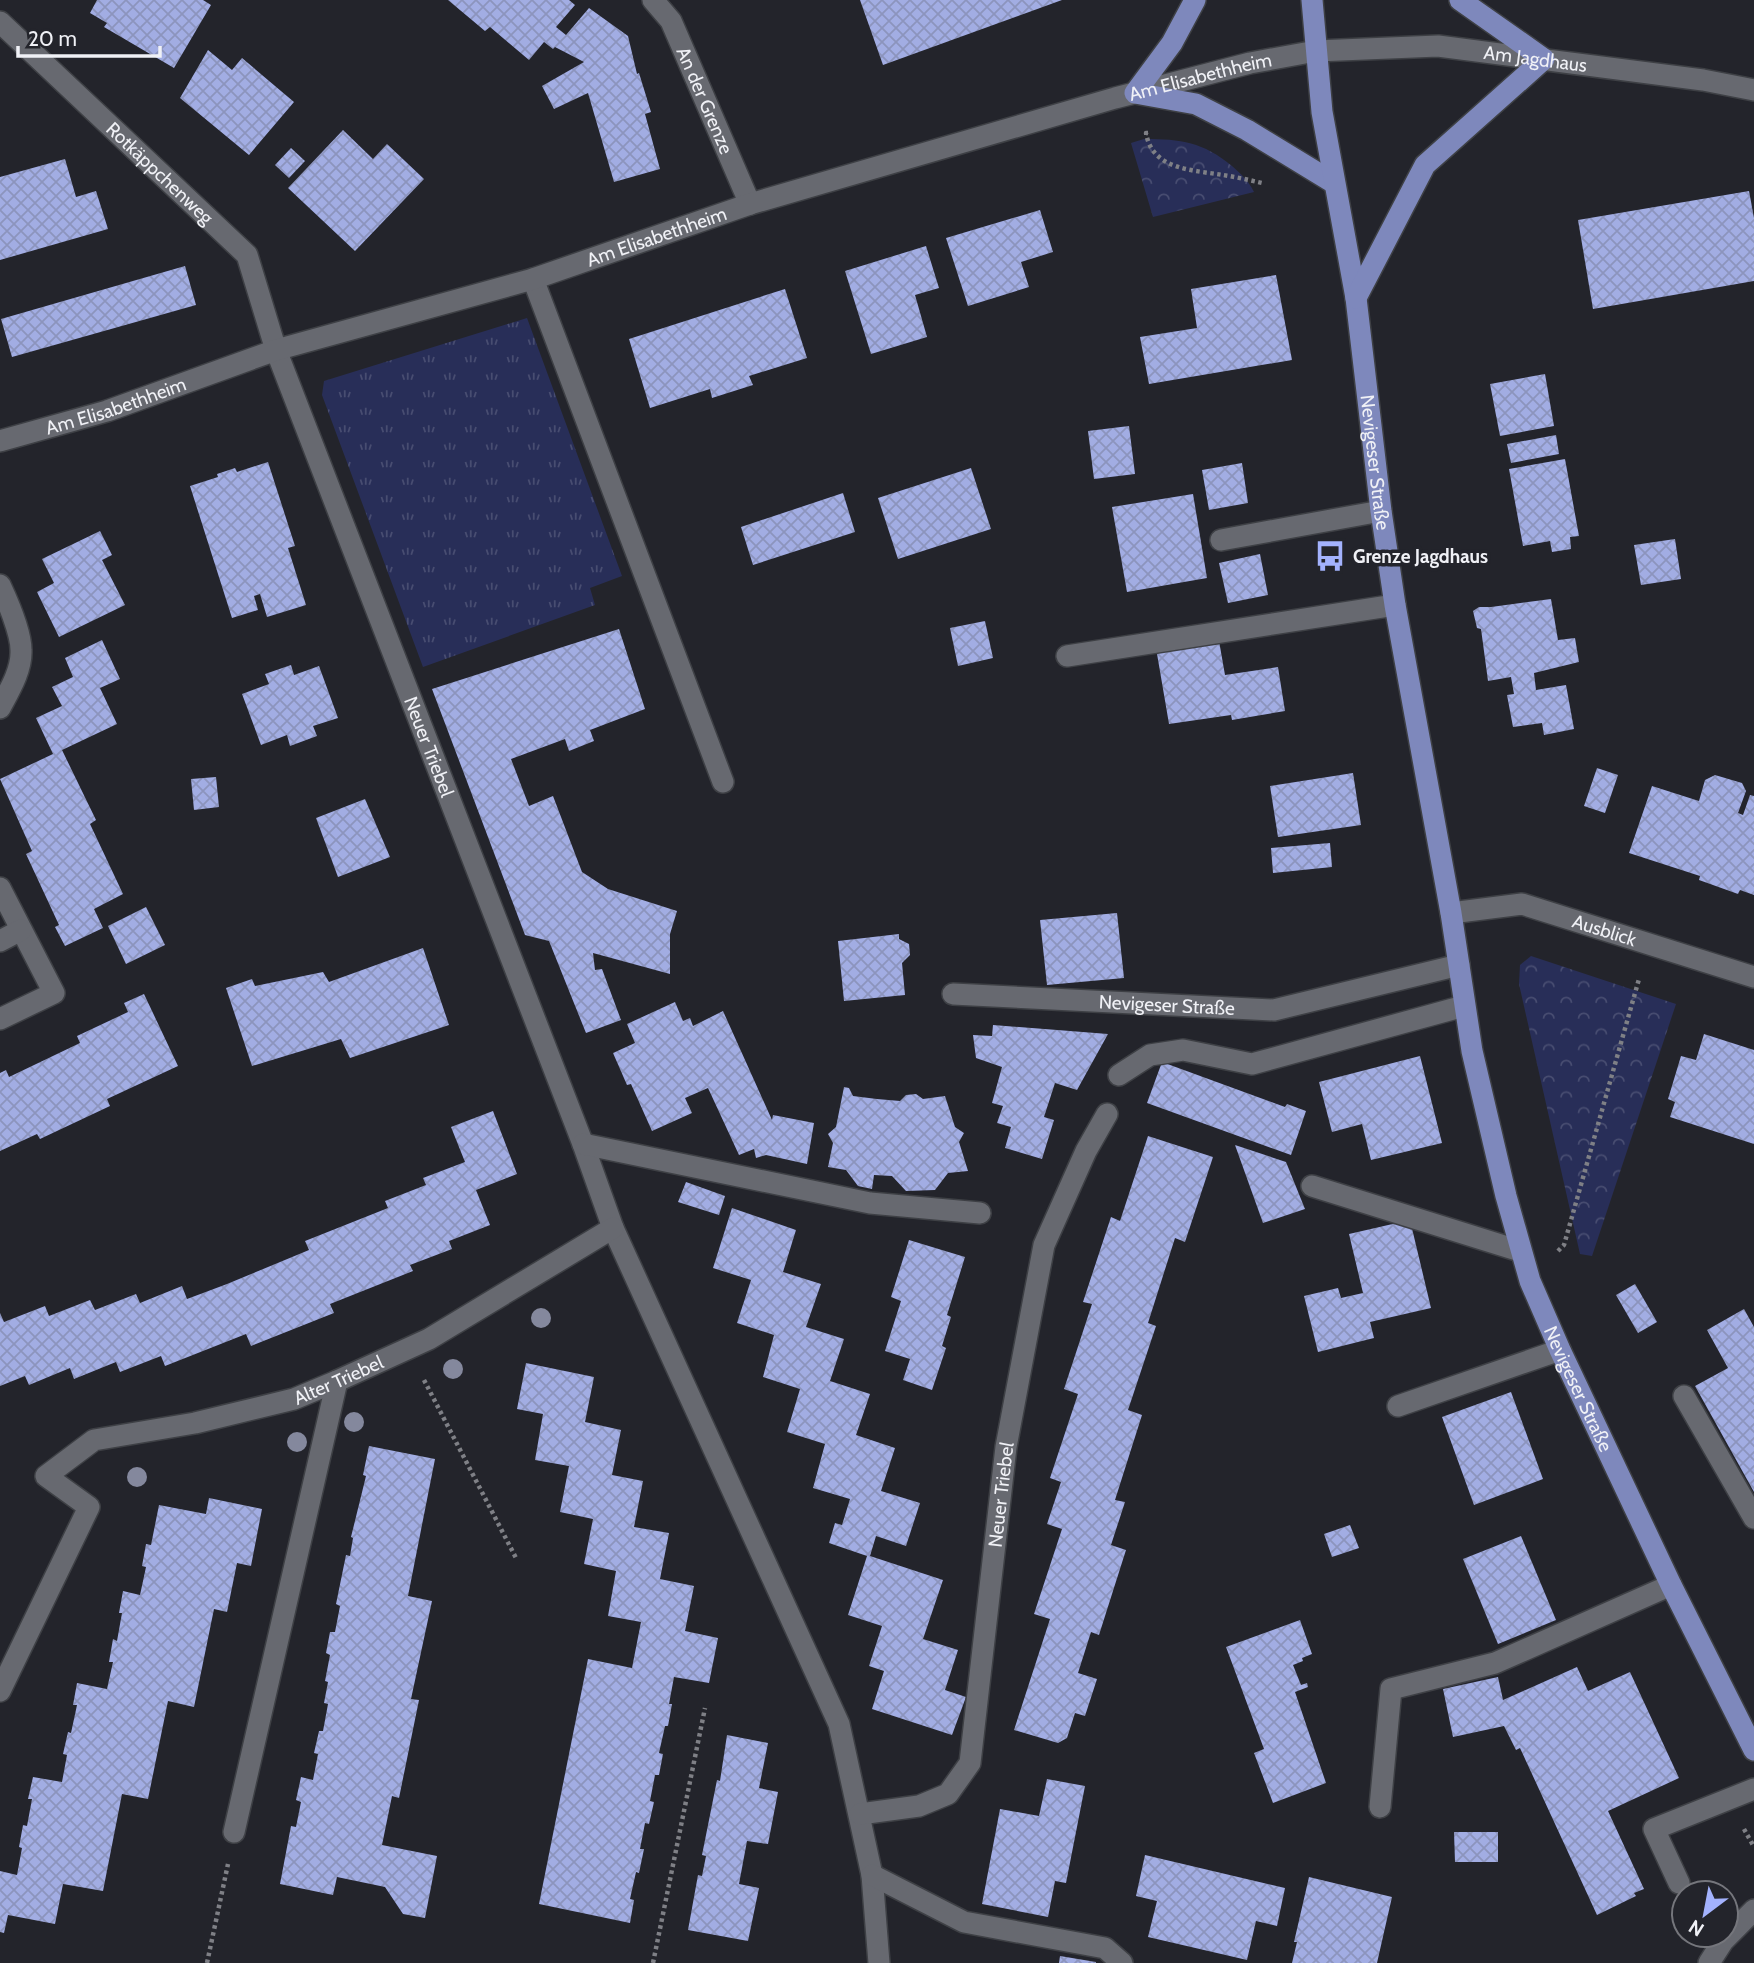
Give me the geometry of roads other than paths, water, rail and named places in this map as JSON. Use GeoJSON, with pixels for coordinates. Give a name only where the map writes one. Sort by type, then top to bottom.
{"type":"FeatureCollection","features":[{"type":"Feature","properties":{"kind":"main road"},"geometry":{"type":"LineString","coordinates":[[1195,0],[1172,43],[1135,93],[1196,104],[1247,130],[1334,183]]}},
{"type":"Feature","properties":{"kind":"main road","name":"Nevigeser Straße"},"geometry":{"type":"LineString","coordinates":[[1312,0],[1322,111],[1356,298],[1395,605],[1451,913],[1472,1051],[1520,1251],[1560,1350],[1671,1585],[1754,1750]]}},
{"type":"Feature","properties":{"kind":"main road"},"geometry":{"type":"LineString","coordinates":[[1356,298],[1425,165],[1544,59],[1460,0]]}},
{"type":"Feature","properties":{"kind":"street","name":"An der Grenze"},"geometry":{"type":"LineString","coordinates":[[653,0],[671,21],[750,204]]}},
{"type":"Feature","properties":{"kind":"street","name":"Rotkäppchenweg"},"geometry":{"type":"LineString","coordinates":[[0,22],[247,256],[276,350]]}},
{"type":"Feature","properties":{"kind":"street","name":"Am Jagdhaus"},"geometry":{"type":"LineString","coordinates":[[1316,51],[1438,46],[1703,80],[1754,90]]}},
{"type":"Feature","properties":{"kind":"street","name":"Am Elisabethheim"},"geometry":{"type":"LineString","coordinates":[[0,441],[107,411],[276,350],[533,279],[750,204],[1135,93],[1250,63],[1316,51]]}},
{"type":"Feature","properties":{"kind":"street"},"geometry":{"type":"LineString","coordinates":[[533,279],[723,782]]}},
{"type":"Feature","properties":{"kind":"street","name":"Neuer Triebel"},"geometry":{"type":"LineString","coordinates":[[276,350],[613,1228],[839,1724],[872,1875],[879,1963]]}},
{"type":"Feature","properties":{"kind":"street"},"geometry":{"type":"LineString","coordinates":[[1221,540],[1381,511]]}},
{"type":"Feature","properties":{"kind":"street"},"geometry":{"type":"LineString","coordinates":[[0,585],[9,604],[21,650],[13,683],[0,708]]}},
{"type":"Feature","properties":{"kind":"street"},"geometry":{"type":"LineString","coordinates":[[1067,656],[1395,605]]}},
{"type":"Feature","properties":{"kind":"street"},"geometry":{"type":"LineString","coordinates":[[0,888],[54,993],[0,1019]]}},
{"type":"Feature","properties":{"kind":"street","name":"Ausblick"},"geometry":{"type":"LineString","coordinates":[[1451,913],[1522,904],[1754,977]]}},
{"type":"Feature","properties":{"kind":"street"},"geometry":{"type":"LineString","coordinates":[[0,941],[21,930]]}},
{"type":"Feature","properties":{"kind":"street","name":"Nevigeser Straße"},"geometry":{"type":"LineString","coordinates":[[953,994],[1274,1010],[1459,965]]}},
{"type":"Feature","properties":{"kind":"street"},"geometry":{"type":"LineString","coordinates":[[1119,1075],[1150,1055],[1183,1050],[1252,1064],[1464,1006]]}},
{"type":"Feature","properties":{"kind":"street","name":"Neuer Triebel"},"geometry":{"type":"LineString","coordinates":[[860,1814],[919,1805],[948,1794],[970,1763],[1006,1447],[1044,1245],[1086,1151],[1107,1114]]}},
{"type":"Feature","properties":{"kind":"street"},"geometry":{"type":"LineString","coordinates":[[583,1144],[870,1203],[980,1213]]}},
{"type":"Feature","properties":{"kind":"street"},"geometry":{"type":"LineString","coordinates":[[1312,1186],[1520,1251]]}},
{"type":"Feature","properties":{"kind":"street","name":"Alter Triebel"},"geometry":{"type":"LineString","coordinates":[[0,1691],[89,1507],[46,1476],[94,1440],[195,1423],[294,1399],[337,1381],[429,1339],[613,1228]]}},
{"type":"Feature","properties":{"kind":"street"},"geometry":{"type":"LineString","coordinates":[[1398,1406],[1560,1350]]}},
{"type":"Feature","properties":{"kind":"street"},"geometry":{"type":"LineString","coordinates":[[234,1832],[337,1381]]}},
{"type":"Feature","properties":{"kind":"street"},"geometry":{"type":"LineString","coordinates":[[1684,1395],[1754,1518]]}},
{"type":"Feature","properties":{"kind":"street"},"geometry":{"type":"LineString","coordinates":[[1380,1807],[1391,1689],[1494,1663],[1671,1585]]}},
{"type":"Feature","properties":{"kind":"street"},"geometry":{"type":"LineString","coordinates":[[1677,1879],[1654,1829],[1754,1789]]}},
{"type":"Feature","properties":{"kind":"street"},"geometry":{"type":"LineString","coordinates":[[872,1875],[964,1922],[1105,1948],[1122,1963]]}},
{"type":"Feature","properties":{"kind":"street"},"geometry":{"type":"LineString","coordinates":[[1709,1963],[1723,1941],[1754,1910]]}},
{"type":"Feature","properties":{"kind":"place","name":"Grenze Jagdhaus"},"geometry":{"type":"Point","coordinates":[1330,556]}}]}
